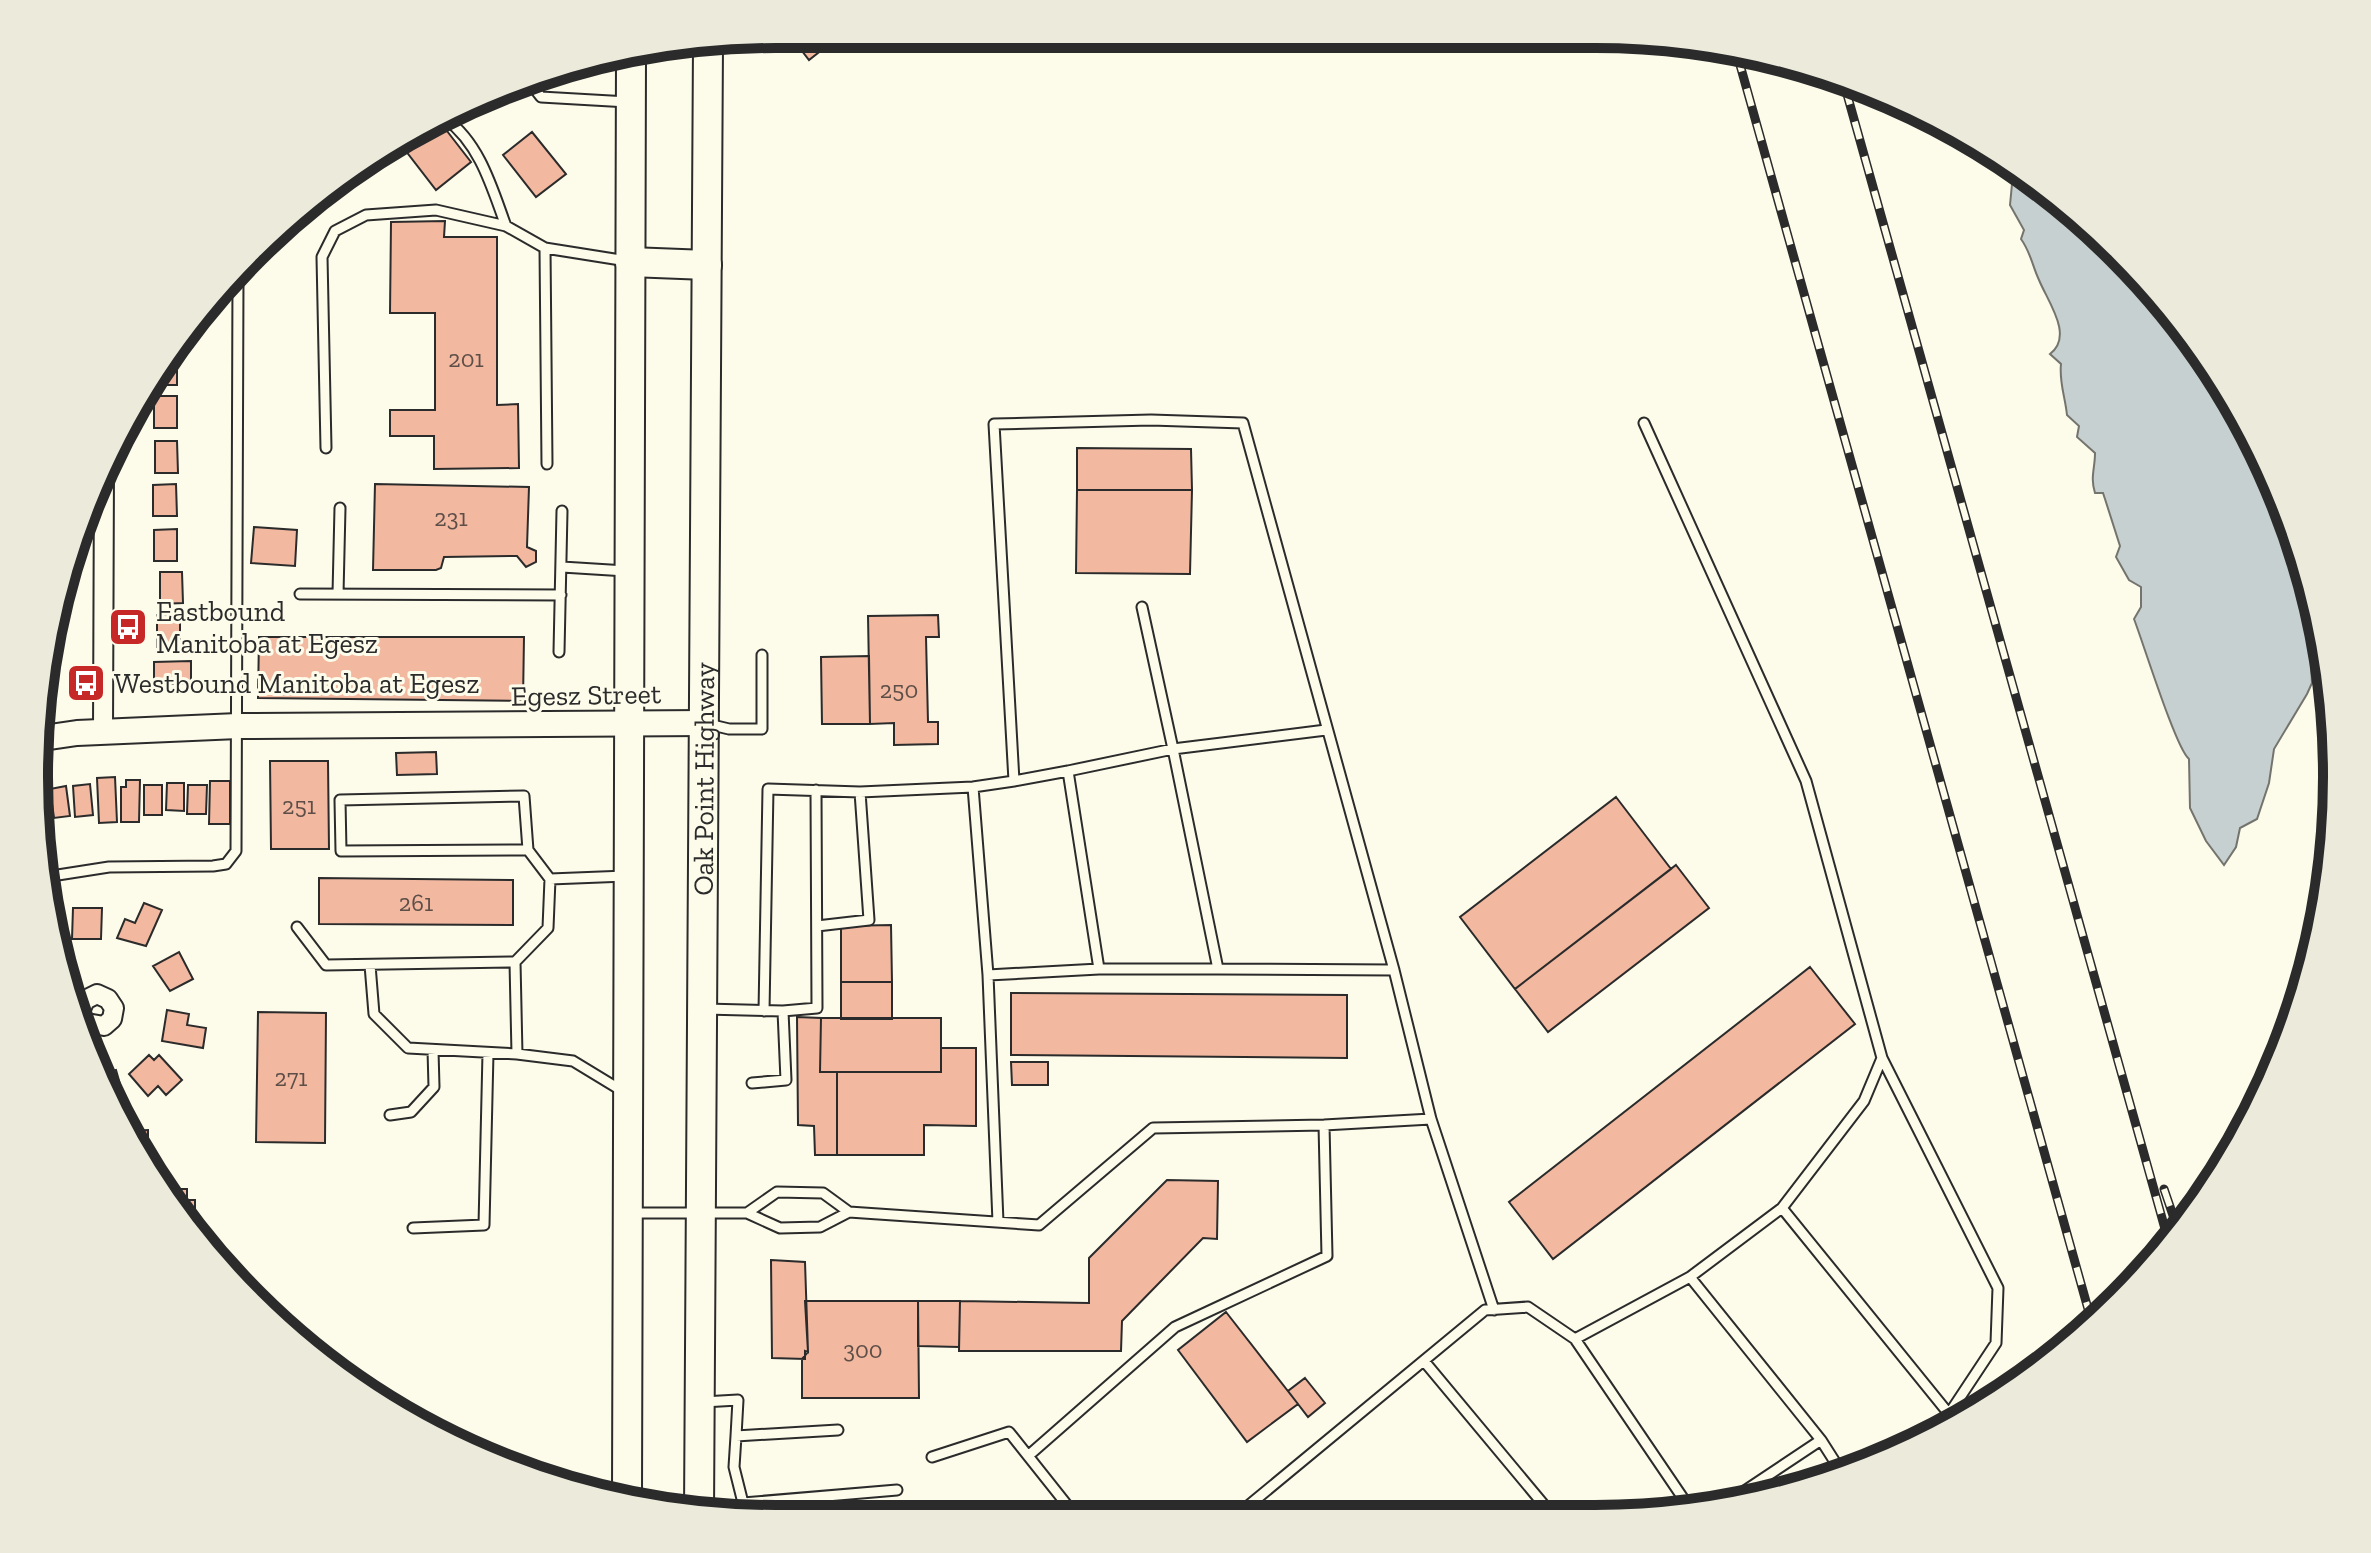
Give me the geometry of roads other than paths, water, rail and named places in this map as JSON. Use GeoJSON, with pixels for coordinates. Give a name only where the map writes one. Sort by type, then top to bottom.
{"type":"FeatureCollection","features":[{"type":"Feature","properties":{"kind":"main road","name":"Oak Point Highway"},"geometry":{"type":"LineString","coordinates":[[699,1500],[708,52]]}},
{"type":"Feature","properties":{"kind":"main road"},"geometry":{"type":"LineString","coordinates":[[627,1489],[631,63]]}},
{"type":"Feature","properties":{"kind":"main road"},"geometry":{"type":"LineString","coordinates":[[630,262],[707,265]]}},
{"type":"Feature","properties":{"kind":"street"},"geometry":{"type":"LineString","coordinates":[[95,519],[103,732]]}},
{"type":"Feature","properties":{"kind":"street","name":"Egesz Street"},"geometry":{"type":"LineString","coordinates":[[50,737],[238,726],[705,723]]}},
{"type":"Feature","properties":{"kind":"street"},"geometry":{"type":"LineString","coordinates":[[84,1002],[97,994],[108,999],[114,1008],[112,1019],[104,1026],[92,1024]]}},
{"type":"Feature","properties":{"kind":"lane"},"geometry":{"type":"LineString","coordinates":[[535,89],[541,97],[631,102]]}},
{"type":"Feature","properties":{"kind":"lane"},"geometry":{"type":"LineString","coordinates":[[452,124],[485,168],[506,226]]}},
{"type":"Feature","properties":{"kind":"lane"},"geometry":{"type":"LineString","coordinates":[[326,448],[322,257],[335,231],[366,215],[436,210],[506,226],[545,248],[630,262]]}},
{"type":"Feature","properties":{"kind":"lane"},"geometry":{"type":"LineString","coordinates":[[545,248],[547,464]]}},
{"type":"Feature","properties":{"kind":"lane"},"geometry":{"type":"LineString","coordinates":[[55,876],[109,867],[226,864],[236,851],[239,838],[238,286]]}},
{"type":"Feature","properties":{"kind":"lane"},"geometry":{"type":"LineString","coordinates":[[1014,781],[994,424],[1151,420],[1243,423],[1394,970],[1431,1119],[1494,1310]]}},
{"type":"Feature","properties":{"kind":"lane"},"geometry":{"type":"LineString","coordinates":[[1644,423],[1806,781],[1882,1058],[1998,1288],[1996,1343],[1951,1412]]}},
{"type":"Feature","properties":{"kind":"lane"},"geometry":{"type":"LineString","coordinates":[[338,594],[340,508]]}},
{"type":"Feature","properties":{"kind":"lane"},"geometry":{"type":"LineString","coordinates":[[559,652],[562,511]]}},
{"type":"Feature","properties":{"kind":"lane"},"geometry":{"type":"LineString","coordinates":[[562,567],[630,571]]}},
{"type":"Feature","properties":{"kind":"lane"},"geometry":{"type":"LineString","coordinates":[[300,594],[561,595]]}},
{"type":"Feature","properties":{"kind":"lane"},"geometry":{"type":"LineString","coordinates":[[1142,607],[1218,969]]}},
{"type":"Feature","properties":{"kind":"lane"},"geometry":{"type":"LineString","coordinates":[[705,723],[729,729],[762,729],[762,655]]}},
{"type":"Feature","properties":{"kind":"lane"},"geometry":{"type":"LineString","coordinates":[[764,1011],[768,789],[860,792],[973,787],[1173,749],[1326,730]]}},
{"type":"Feature","properties":{"kind":"lane"},"geometry":{"type":"LineString","coordinates":[[1068,771],[1099,969]]}},
{"type":"Feature","properties":{"kind":"lane"},"geometry":{"type":"LineString","coordinates":[[973,787],[988,975],[998,1222]]}},
{"type":"Feature","properties":{"kind":"lane"},"geometry":{"type":"LineString","coordinates":[[701,1009],[783,1011],[817,1008],[816,790]]}},
{"type":"Feature","properties":{"kind":"lane"},"geometry":{"type":"LineString","coordinates":[[817,926],[869,920],[860,792]]}},
{"type":"Feature","properties":{"kind":"lane"},"geometry":{"type":"LineString","coordinates":[[297,927],[326,965],[515,962],[548,928],[550,879],[528,850],[524,796],[340,800],[341,851],[528,850]]}},
{"type":"Feature","properties":{"kind":"lane"},"geometry":{"type":"LineString","coordinates":[[550,879],[629,876]]}},
{"type":"Feature","properties":{"kind":"lane"},"geometry":{"type":"LineString","coordinates":[[515,962],[517,1054]]}},
{"type":"Feature","properties":{"kind":"lane"},"geometry":{"type":"LineString","coordinates":[[370,965],[374,1014],[408,1048],[517,1054],[573,1061],[628,1094]]}},
{"type":"Feature","properties":{"kind":"lane"},"geometry":{"type":"LineString","coordinates":[[988,975],[1099,969],[1394,970]]}},
{"type":"Feature","properties":{"kind":"lane"},"geometry":{"type":"LineString","coordinates":[[752,1083],[786,1080],[783,1011]]}},
{"type":"Feature","properties":{"kind":"lane"},"geometry":{"type":"LineString","coordinates":[[390,1115],[411,1112],[434,1087],[433,1050]]}},
{"type":"Feature","properties":{"kind":"lane"},"geometry":{"type":"LineString","coordinates":[[413,1228],[484,1225],[488,1053]]}},
{"type":"Feature","properties":{"kind":"lane"},"geometry":{"type":"LineString","coordinates":[[1575,1339],[1690,1277],[1782,1208],[1864,1101],[1882,1058]]}},
{"type":"Feature","properties":{"kind":"lane"},"geometry":{"type":"LineString","coordinates":[[627,1213],[747,1213],[780,1228],[820,1227],[849,1212],[1039,1225],[1153,1128],[1324,1125],[1431,1119]]}},
{"type":"Feature","properties":{"kind":"lane"},"geometry":{"type":"LineString","coordinates":[[1028,1456],[1175,1327],[1327,1256],[1324,1125]]}},
{"type":"Feature","properties":{"kind":"lane"},"geometry":{"type":"LineString","coordinates":[[747,1213],[777,1192],[823,1193],[849,1212]]}},
{"type":"Feature","properties":{"kind":"lane"},"geometry":{"type":"LineString","coordinates":[[1782,1208],[1948,1413]]}},
{"type":"Feature","properties":{"kind":"lane"},"geometry":{"type":"LineString","coordinates":[[1690,1277],[1821,1440],[1836,1463]]}},
{"type":"Feature","properties":{"kind":"lane"},"geometry":{"type":"LineString","coordinates":[[1249,1505],[1485,1310],[1528,1307],[1575,1339],[1684,1500]]}},
{"type":"Feature","properties":{"kind":"lane"},"geometry":{"type":"LineString","coordinates":[[1424,1361],[1544,1505]]}},
{"type":"Feature","properties":{"kind":"lane"},"geometry":{"type":"LineString","coordinates":[[699,1402],[738,1400],[734,1467],[742,1504]]}},
{"type":"Feature","properties":{"kind":"lane"},"geometry":{"type":"LineString","coordinates":[[736,1436],[838,1430]]}},
{"type":"Feature","properties":{"kind":"lane"},"geometry":{"type":"LineString","coordinates":[[932,1457],[1009,1432],[1067,1505]]}},
{"type":"Feature","properties":{"kind":"lane"},"geometry":{"type":"LineString","coordinates":[[1749,1488],[1821,1440]]}},
{"type":"Feature","properties":{"kind":"lane"},"geometry":{"type":"LineString","coordinates":[[771,1505],[897,1490]]}},
{"type":"Feature","properties":{"kind":"railway"},"geometry":{"type":"LineString","coordinates":[[1739,63],[2089,1311]]}},
{"type":"Feature","properties":{"kind":"railway"},"geometry":{"type":"LineString","coordinates":[[1847,93],[2165,1229]]}},
{"type":"Feature","properties":{"kind":"railway"},"geometry":{"type":"LineString","coordinates":[[2164,1189],[2174,1218]]}},
{"type":"Feature","properties":{"kind":"place","name":"Eastbound Manitoba at Egesz"},"geometry":{"type":"Point","coordinates":[128,627]}},
{"type":"Feature","properties":{"kind":"place","name":"Westbound Manitoba at Egesz"},"geometry":{"type":"Point","coordinates":[86,683]}}]}
